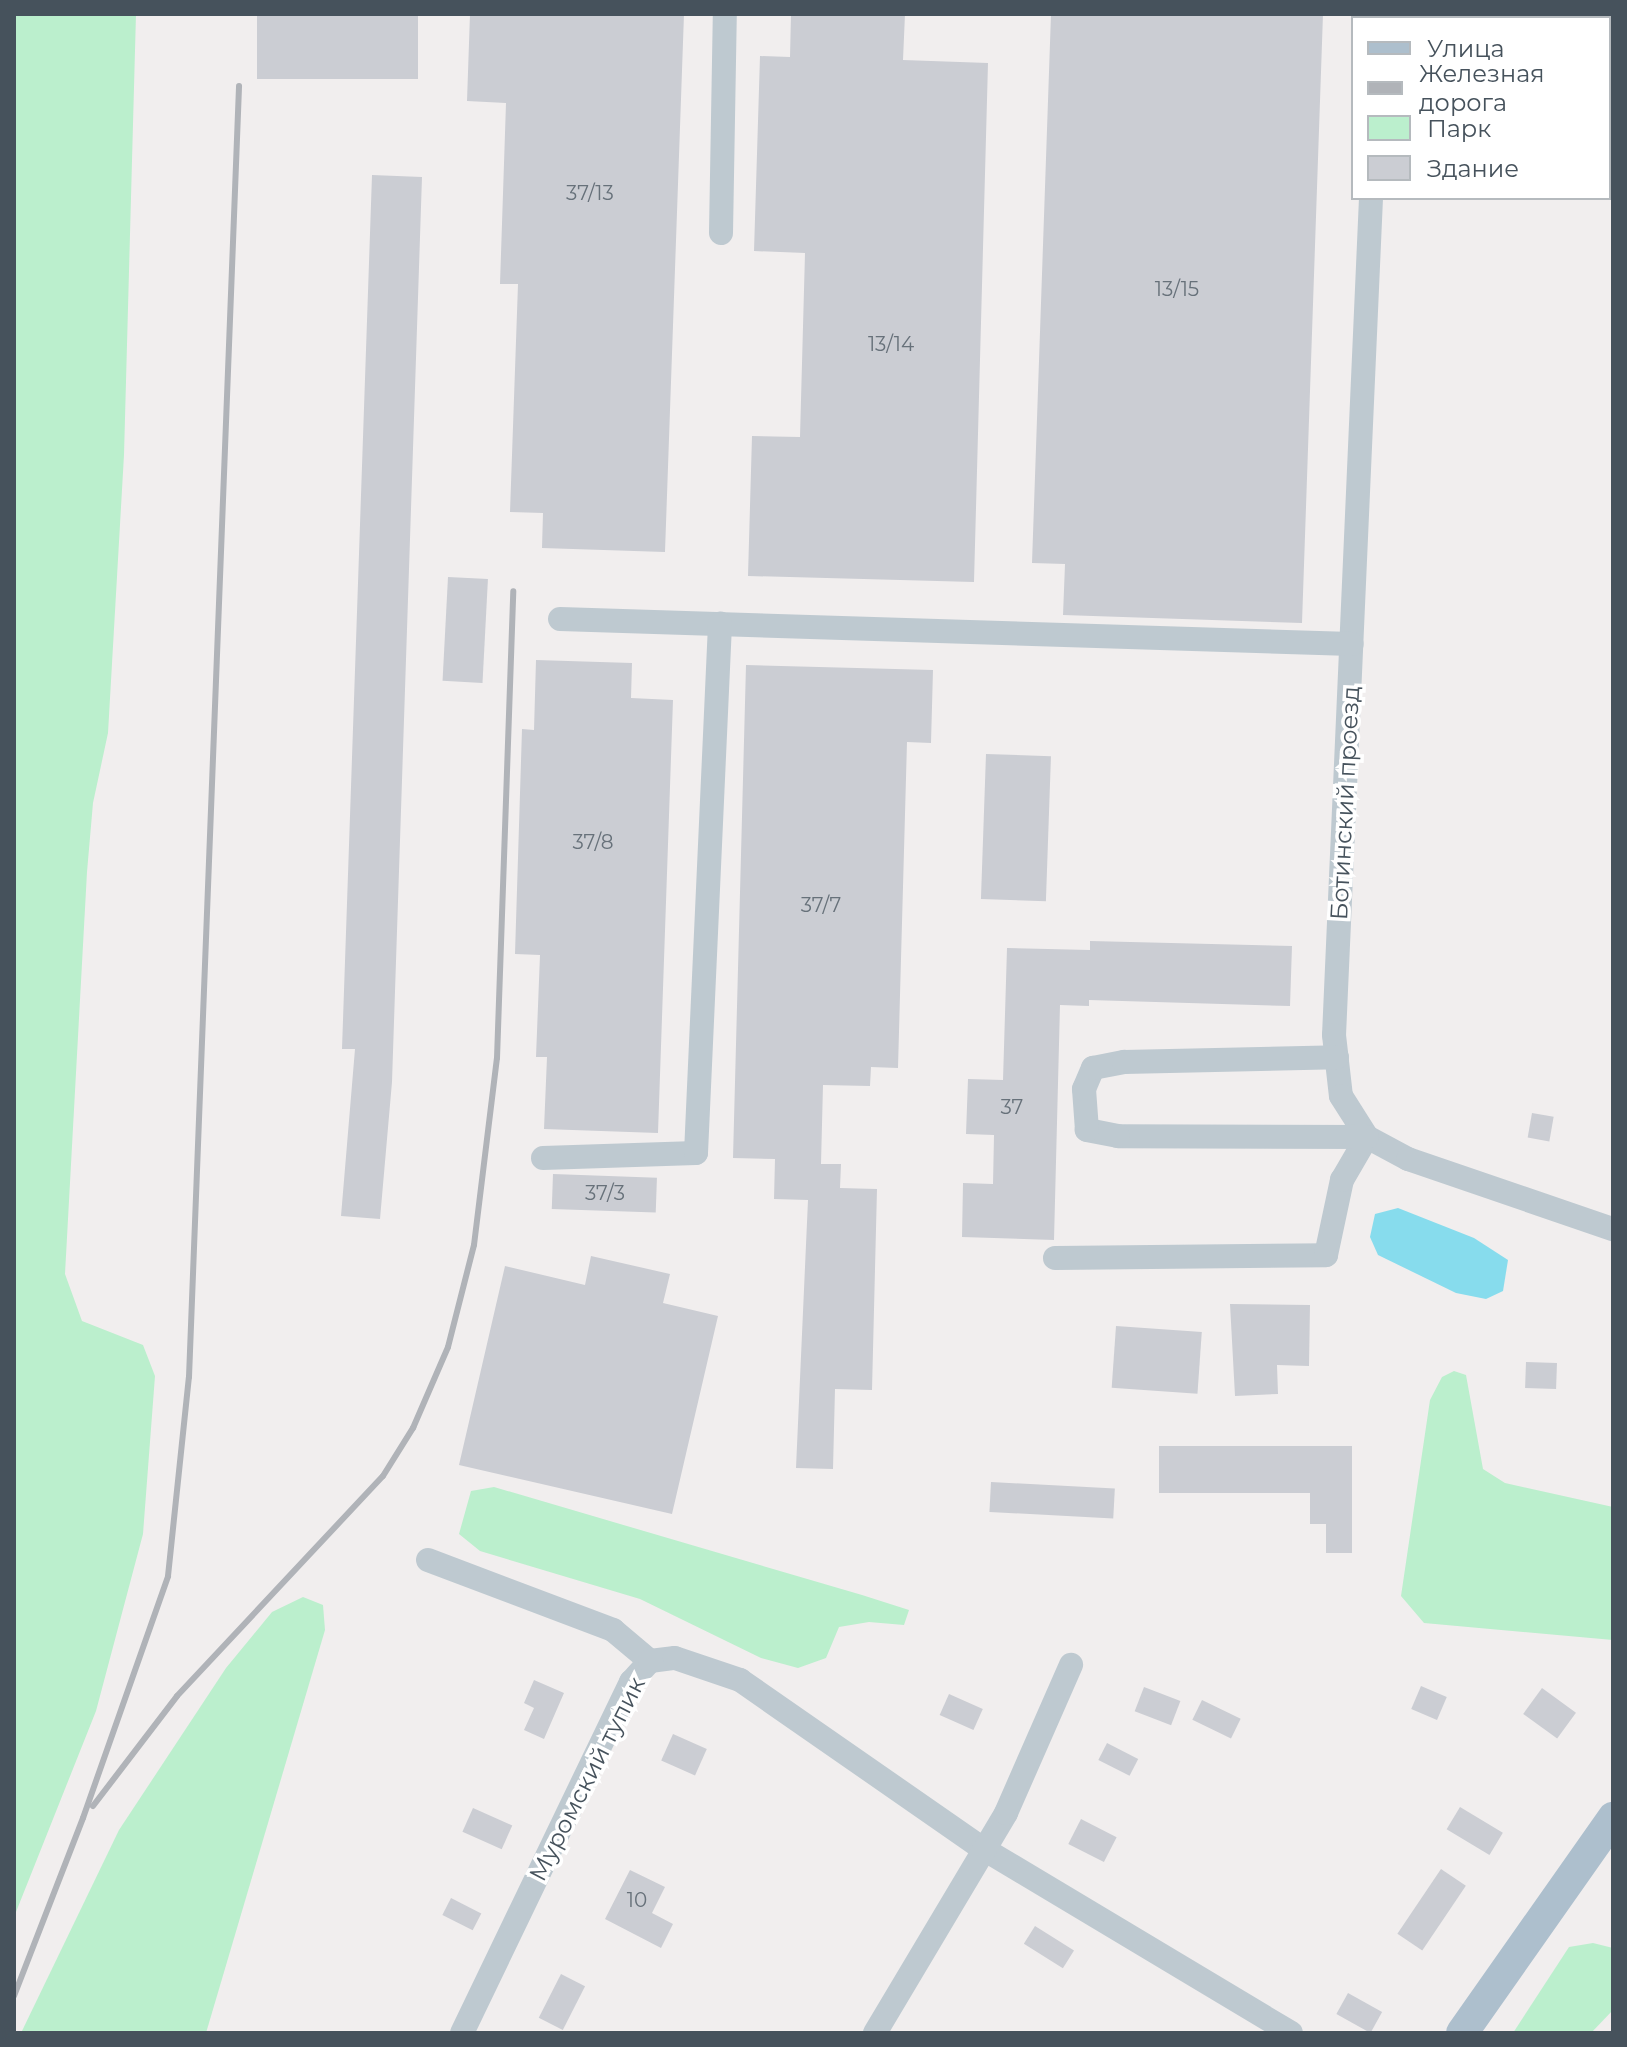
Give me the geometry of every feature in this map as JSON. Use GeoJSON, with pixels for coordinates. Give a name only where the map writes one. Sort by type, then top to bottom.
{"type":"FeatureCollection","features":[{"type":"Feature","properties":{"kind":"main road"},"geometry":{"type":"LineString","coordinates":[[1462,2033],[1613,1818]]}},
{"type":"Feature","properties":{"kind":"street"},"geometry":{"type":"LineString","coordinates":[[721,233],[725,14]]}},
{"type":"Feature","properties":{"kind":"street","name":"Ботинский проезд"},"geometry":{"type":"LineString","coordinates":[[1371,200],[1337,1057],[1341,1096],[1367,1137],[1408,1159],[1613,1229]]}},
{"type":"Feature","properties":{"kind":"street"},"geometry":{"type":"LineString","coordinates":[[560,619],[1352,644]]}},
{"type":"Feature","properties":{"kind":"street"},"geometry":{"type":"LineString","coordinates":[[543,1158],[696,1153],[720,624]]}},
{"type":"Feature","properties":{"kind":"street"},"geometry":{"type":"LineString","coordinates":[[1055,1258],[1326,1255],[1342,1180],[1367,1137],[1118,1136],[1087,1130],[1084,1089],[1093,1068],[1124,1062],[1337,1057]]}},
{"type":"Feature","properties":{"kind":"street"},"geometry":{"type":"LineString","coordinates":[[428,1560],[613,1630],[650,1661]]}},
{"type":"Feature","properties":{"kind":"street","name":"Муромский тупик"},"geometry":{"type":"LineString","coordinates":[[462,2033],[631,1682],[650,1661],[675,1658],[700,1663],[740,1680],[982,1848],[1291,2033]]}},
{"type":"Feature","properties":{"kind":"street"},"geometry":{"type":"LineString","coordinates":[[875,2033],[982,1848],[1006,1813],[1071,1665]]}},
{"type":"Feature","properties":{"kind":"green space"},"geometry":{"type":"Polygon","coordinates":[[[14,14],[136,14],[124,455],[108,733],[93,803],[87,872],[65,1274],[82,1321],[143,1345],[155,1376],[143,1534],[96,1711],[14,1917],[14,14]]]}},
{"type":"Feature","properties":{"kind":"green space"},"geometry":{"type":"Polygon","coordinates":[[[1454,1371],[1466,1375],[1483,1469],[1505,1483],[1613,1507],[1613,1640],[1424,1623],[1401,1596],[1430,1400],[1442,1377],[1454,1371]]]}},
{"type":"Feature","properties":{"kind":"green space"},"geometry":{"type":"Polygon","coordinates":[[[494,1487],[909,1610],[904,1625],[869,1622],[839,1627],[826,1658],[798,1668],[761,1658],[640,1599],[480,1551],[459,1534],[471,1491],[494,1487]]]}},
{"type":"Feature","properties":{"kind":"green space"},"geometry":{"type":"Polygon","coordinates":[[[303,1597],[323,1605],[325,1630],[206,2033],[21,2033],[119,1830],[226,1668],[272,1612],[303,1597]]]}},
{"type":"Feature","properties":{"kind":"green space"},"geometry":{"type":"Polygon","coordinates":[[[1593,1943],[1613,1948],[1613,2010],[1591,2033],[1513,2033],[1569,1947],[1593,1943]]]}},
{"type":"Feature","properties":{"kind":"water"},"geometry":{"type":"Polygon","coordinates":[[[1398,1208],[1474,1238],[1508,1260],[1503,1291],[1486,1299],[1456,1293],[1378,1255],[1370,1237],[1375,1214],[1398,1208]]]}},
{"type":"Feature","properties":{"kind":"building"},"geometry":{"type":"Polygon","coordinates":[[[257,14],[418,14],[418,79],[257,79],[257,14]]]}},
{"type":"Feature","properties":{"kind":"building"},"geometry":{"type":"Polygon","coordinates":[[[470,14],[684,14],[665,552],[542,548],[543,513],[510,512],[518,284],[500,284],[506,103],[467,101],[470,14]]]}},
{"type":"Feature","properties":{"kind":"building"},"geometry":{"type":"Polygon","coordinates":[[[791,14],[905,14],[903,60],[988,63],[974,582],[748,576],[752,436],[800,437],[805,253],[754,251],[760,56],[790,57],[791,14]]]}},
{"type":"Feature","properties":{"kind":"building"},"geometry":{"type":"Polygon","coordinates":[[[1051,14],[1323,14],[1302,623],[1063,615],[1065,564],[1032,563],[1051,14]]]}},
{"type":"Feature","properties":{"kind":"building"},"geometry":{"type":"Polygon","coordinates":[[[372,175],[422,177],[392,1082],[380,1219],[341,1216],[355,1049],[342,1049],[372,175]]]}},
{"type":"Feature","properties":{"kind":"building"},"geometry":{"type":"Polygon","coordinates":[[[448,577],[488,579],[483,683],[443,681],[448,577]]]}},
{"type":"Feature","properties":{"kind":"building"},"geometry":{"type":"Polygon","coordinates":[[[536,660],[632,663],[631,698],[673,700],[658,1133],[544,1129],[547,1057],[536,1057],[540,955],[515,954],[522,729],[534,730],[536,660]]]}},
{"type":"Feature","properties":{"kind":"building"},"geometry":{"type":"Polygon","coordinates":[[[746,665],[933,670],[931,743],[907,742],[898,1068],[871,1067],[870,1086],[823,1085],[821,1164],[841,1164],[840,1188],[877,1189],[872,1390],[835,1389],[833,1469],[796,1468],[808,1200],[774,1199],[775,1159],[733,1158],[746,665]]]}},
{"type":"Feature","properties":{"kind":"building"},"geometry":{"type":"Polygon","coordinates":[[[986,754],[1051,756],[1046,901],[981,899],[986,754]]]}},
{"type":"Feature","properties":{"kind":"building"},"geometry":{"type":"Polygon","coordinates":[[[1090,941],[1292,946],[1290,1006],[1089,1000],[1089,1006],[1060,1005],[1054,1240],[962,1237],[963,1183],[993,1184],[994,1135],[966,1134],[968,1079],[1003,1080],[1007,948],[1090,950],[1090,941]]]}},
{"type":"Feature","properties":{"kind":"building"},"geometry":{"type":"Polygon","coordinates":[[[1532,1113],[1554,1117],[1549,1141],[1528,1138],[1532,1113]]]}},
{"type":"Feature","properties":{"kind":"building"},"geometry":{"type":"Polygon","coordinates":[[[553,1174],[657,1178],[656,1213],[552,1209],[553,1174]]]}},
{"type":"Feature","properties":{"kind":"building"},"geometry":{"type":"Polygon","coordinates":[[[591,1256],[670,1274],[663,1303],[718,1316],[672,1514],[459,1465],[505,1266],[585,1285],[591,1256]]]}},
{"type":"Feature","properties":{"kind":"building"},"geometry":{"type":"Polygon","coordinates":[[[1230,1304],[1310,1305],[1309,1366],[1277,1365],[1278,1394],[1235,1396],[1230,1304]]]}},
{"type":"Feature","properties":{"kind":"building"},"geometry":{"type":"Polygon","coordinates":[[[1116,1326],[1202,1332],[1197,1394],[1112,1388],[1116,1326]]]}},
{"type":"Feature","properties":{"kind":"building"},"geometry":{"type":"Polygon","coordinates":[[[1526,1362],[1557,1363],[1556,1389],[1525,1388],[1526,1362]]]}},
{"type":"Feature","properties":{"kind":"building"},"geometry":{"type":"Polygon","coordinates":[[[1159,1446],[1352,1446],[1352,1553],[1326,1553],[1326,1524],[1310,1524],[1310,1493],[1159,1493],[1159,1446]]]}},
{"type":"Feature","properties":{"kind":"building"},"geometry":{"type":"Polygon","coordinates":[[[991,1482],[1115,1488],[1113,1518],[989,1512],[991,1482]]]}},
{"type":"Feature","properties":{"kind":"building"},"geometry":{"type":"Polygon","coordinates":[[[534,1680],[564,1693],[544,1739],[524,1730],[534,1708],[524,1703],[534,1680]]]}},
{"type":"Feature","properties":{"kind":"building"},"geometry":{"type":"Polygon","coordinates":[[[1421,1686],[1447,1697],[1437,1720],[1411,1709],[1421,1686]]]}},
{"type":"Feature","properties":{"kind":"building"},"geometry":{"type":"Polygon","coordinates":[[[1144,1687],[1180,1701],[1171,1725],[1135,1711],[1144,1687]]]}},
{"type":"Feature","properties":{"kind":"building"},"geometry":{"type":"Polygon","coordinates":[[[1542,1688],[1576,1713],[1557,1739],[1523,1714],[1542,1688]]]}},
{"type":"Feature","properties":{"kind":"building"},"geometry":{"type":"Polygon","coordinates":[[[949,1694],[983,1709],[973,1730],[940,1715],[949,1694]]]}},
{"type":"Feature","properties":{"kind":"building"},"geometry":{"type":"Polygon","coordinates":[[[1202,1700],[1241,1719],[1231,1739],[1192,1720],[1202,1700]]]}},
{"type":"Feature","properties":{"kind":"building"},"geometry":{"type":"Polygon","coordinates":[[[673,1734],[707,1749],[695,1776],[661,1760],[673,1734]]]}},
{"type":"Feature","properties":{"kind":"building"},"geometry":{"type":"Polygon","coordinates":[[[1107,1743],[1138,1759],[1130,1776],[1098,1760],[1107,1743]]]}},
{"type":"Feature","properties":{"kind":"building"},"geometry":{"type":"Polygon","coordinates":[[[1460,1807],[1503,1833],[1489,1855],[1447,1829],[1460,1807]]]}},
{"type":"Feature","properties":{"kind":"building"},"geometry":{"type":"Polygon","coordinates":[[[473,1808],[512,1825],[502,1849],[462,1832],[473,1808]]]}},
{"type":"Feature","properties":{"kind":"building"},"geometry":{"type":"Polygon","coordinates":[[[1081,1819],[1117,1837],[1104,1862],[1068,1844],[1081,1819]]]}},
{"type":"Feature","properties":{"kind":"building"},"geometry":{"type":"Polygon","coordinates":[[[1441,1869],[1466,1886],[1422,1950],[1397,1934],[1441,1869]]]}},
{"type":"Feature","properties":{"kind":"building"},"geometry":{"type":"Polygon","coordinates":[[[630,1870],[665,1887],[652,1913],[673,1924],[661,1948],[605,1919],[630,1870]]]}},
{"type":"Feature","properties":{"kind":"building"},"geometry":{"type":"Polygon","coordinates":[[[451,1898],[481,1913],[473,1930],[442,1915],[451,1898]]]}},
{"type":"Feature","properties":{"kind":"building"},"geometry":{"type":"Polygon","coordinates":[[[1035,1926],[1074,1950],[1063,1968],[1024,1944],[1035,1926]]]}},
{"type":"Feature","properties":{"kind":"building"},"geometry":{"type":"Polygon","coordinates":[[[561,1974],[585,1986],[563,2030],[539,2018],[561,1974]]]}},
{"type":"Feature","properties":{"kind":"building"},"geometry":{"type":"Polygon","coordinates":[[[1348,1993],[1382,2012],[1370,2033],[1336,2014],[1348,1993]]]}},
{"type":"Feature","properties":{"kind":"railway"},"geometry":{"type":"LineString","coordinates":[[14,1996],[83,1818],[168,1576],[189,1377],[239,86]]}},
{"type":"Feature","properties":{"kind":"railway"},"geometry":{"type":"LineString","coordinates":[[93,1806],[177,1696],[383,1476],[413,1428],[448,1347],[474,1245],[497,1058],[513,591]]}}]}
